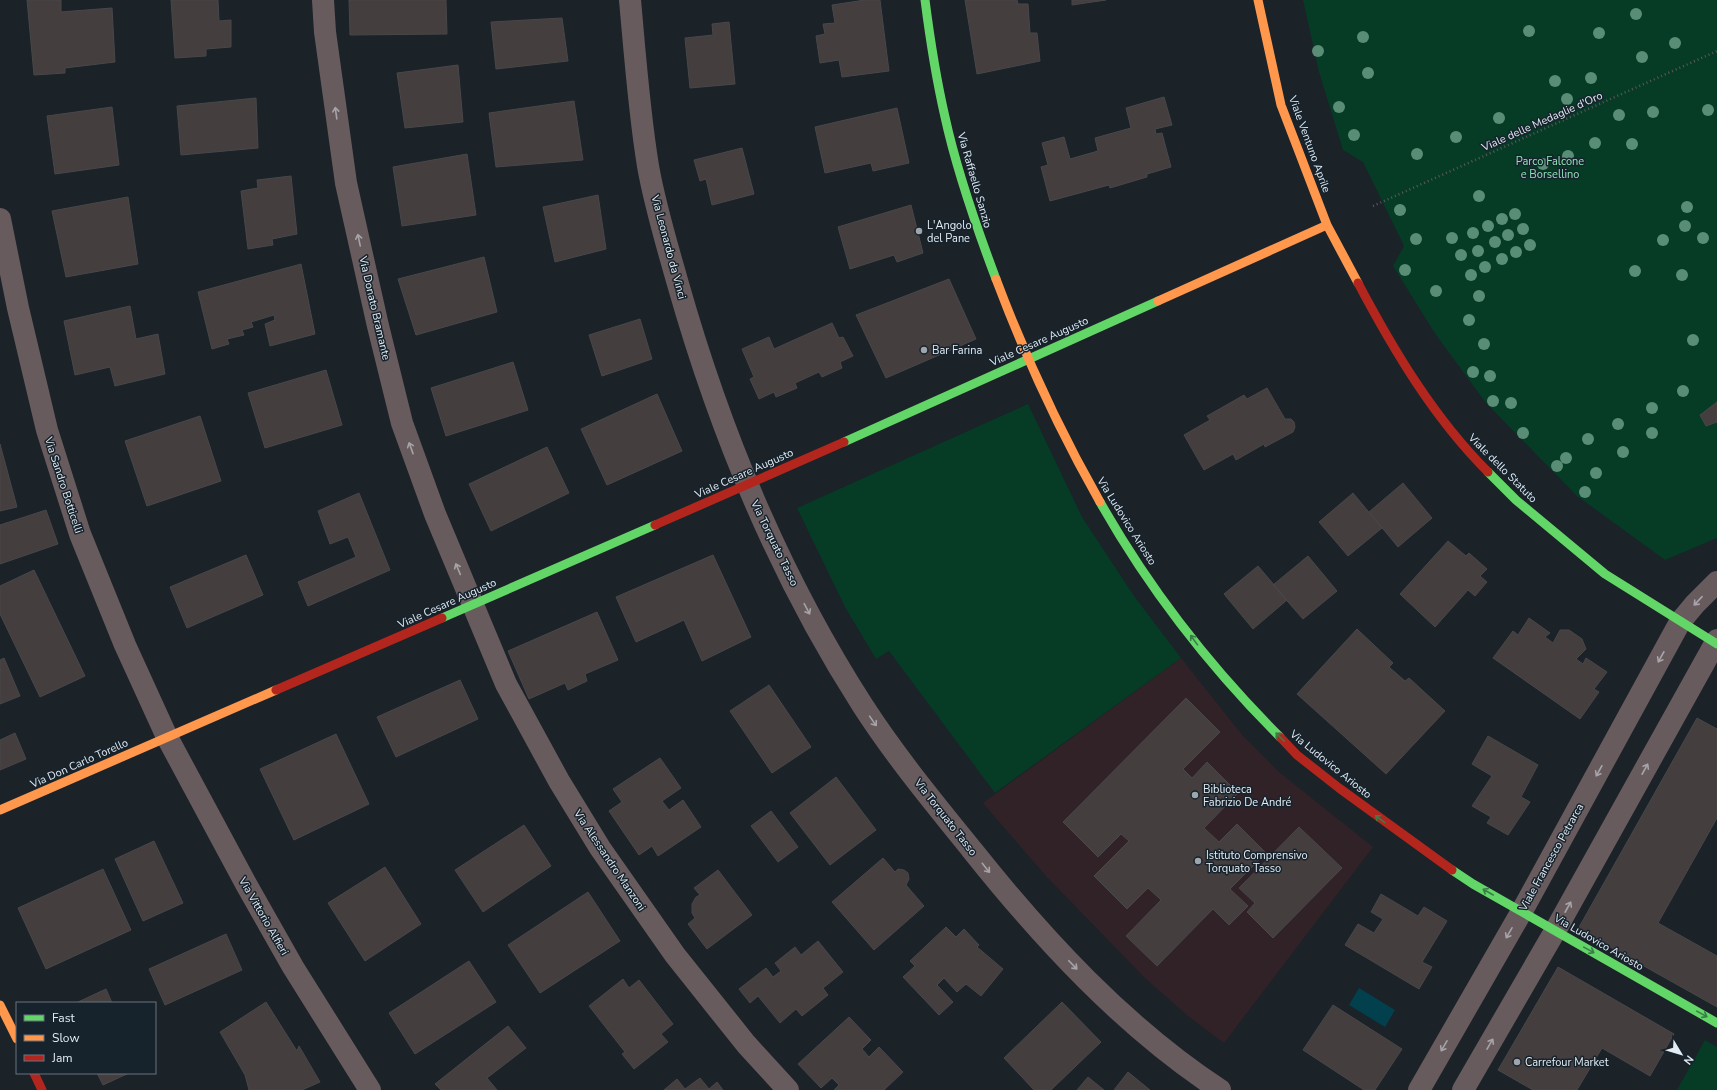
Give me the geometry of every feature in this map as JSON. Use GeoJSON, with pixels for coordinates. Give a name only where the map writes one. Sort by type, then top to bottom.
{"type":"FeatureCollection","features":[{"type":"Feature","properties":{"kind":"main road","name":"Via Raffaello Sanzio"},"geometry":{"type":"LineString","coordinates":[[925,0],[932,52],[945,118],[962,181],[979,235],[1028,359]]}},
{"type":"Feature","properties":{"kind":"main road","name":"Viale Ventuno Aprile"},"geometry":{"type":"LineString","coordinates":[[1258,0],[1281,106],[1328,226]]}},
{"type":"Feature","properties":{"kind":"main road","name":"Viale Cesare Augusto"},"geometry":{"type":"LineString","coordinates":[[167,738],[748,485],[1328,226]]}},
{"type":"Feature","properties":{"kind":"main road","name":"Viale dello Statuto"},"geometry":{"type":"LineString","coordinates":[[1328,226],[1370,306],[1406,369],[1439,415],[1472,456],[1516,500],[1605,574],[1680,622],[1716,642]]}},
{"type":"Feature","properties":{"kind":"main road","name":"Via Ludovico Ariosto"},"geometry":{"type":"LineString","coordinates":[[1028,359],[1082,472],[1121,539],[1200,649],[1253,710],[1297,755],[1431,856],[1473,884],[1717,1023]]}},
{"type":"Feature","properties":{"kind":"main road","name":"Via Don Carlo Torello"},"geometry":{"type":"LineString","coordinates":[[0,810],[167,738]]}},
{"type":"Feature","properties":{"kind":"main road"},"geometry":{"type":"LineString","coordinates":[[0,1005],[16,1037]]}},
{"type":"Feature","properties":{"kind":"main road"},"geometry":{"type":"LineString","coordinates":[[34,1074],[42,1090]]}},
{"type":"Feature","properties":{"kind":"street","name":"Via Donato Bramante"},"geometry":{"type":"LineString","coordinates":[[323,0],[324,32],[346,183],[378,326],[405,430],[435,514],[474,605]]}},
{"type":"Feature","properties":{"kind":"street","name":"Via Leonardo da Vinci"},"geometry":{"type":"LineString","coordinates":[[630,0],[639,103],[648,168],[665,236],[702,364],[748,485]]}},
{"type":"Feature","properties":{"kind":"street","name":"Via Sandro Botticelli"},"geometry":{"type":"LineString","coordinates":[[0,220],[16,300],[47,430],[78,526],[125,645],[167,738]]}},
{"type":"Feature","properties":{"kind":"street","name":"Via Torquato Tasso"},"geometry":{"type":"LineString","coordinates":[[748,485],[773,544],[838,666],[865,708],[931,800],[1009,897],[1087,980],[1147,1035],[1220,1090]]}},
{"type":"Feature","properties":{"kind":"street","name":"Viale Francesco Petrarca"},"geometry":{"type":"LineString","coordinates":[[1419,1090],[1522,911],[1680,622],[1695,604],[1717,582]]}},
{"type":"Feature","properties":{"kind":"street","name":"Via Alessandro Manzoni"},"geometry":{"type":"LineString","coordinates":[[474,605],[506,684],[548,761],[600,848],[675,955],[746,1044],[788,1090]]}},
{"type":"Feature","properties":{"kind":"street"},"geometry":{"type":"LineString","coordinates":[[1463,1090],[1555,931],[1716,642]]}},
{"type":"Feature","properties":{"kind":"street","name":"Via Vittorio Alfieri"},"geometry":{"type":"LineString","coordinates":[[167,738],[246,884],[286,954],[370,1090]]}},
{"type":"Feature","properties":{"kind":"path","name":"Viale delle Medaglie d'Oro"},"geometry":{"type":"LineString","coordinates":[[1373,206],[1717,51]]}},
{"type":"Feature","properties":{"kind":"shaded area","name":"Istituto Comprensivo Torquato Tasso"},"geometry":{"type":"Polygon","coordinates":[[[1181,658],[1243,736],[1279,772],[1373,847],[1224,1043],[1188,1016],[1145,978],[1045,875],[983,803],[1181,658]]]}},
{"type":"Feature","properties":{"kind":"green space","name":"Parco Falcone e Borsellino"},"geometry":{"type":"Polygon","coordinates":[[[1303,0],[1717,0],[1717,538],[1665,560],[1577,496],[1486,403],[1436,335],[1393,266],[1404,246],[1363,162],[1343,150],[1319,72],[1303,0]]]}},
{"type":"Feature","properties":{"kind":"green space"},"geometry":{"type":"Polygon","coordinates":[[[1028,404],[1082,517],[1134,596],[1181,658],[995,793],[889,651],[876,659],[845,607],[797,508],[1028,404]]]}},
{"type":"Feature","properties":{"kind":"green space"},"geometry":{"type":"Polygon","coordinates":[[[1705,1040],[1717,1047],[1717,1090],[1677,1090],[1705,1040]]]}},
{"type":"Feature","properties":{"kind":"water"},"geometry":{"type":"Polygon","coordinates":[[[1359,988],[1395,1010],[1385,1027],[1349,1005],[1359,988]]]}},
{"type":"Feature","properties":{"kind":"building"},"geometry":{"type":"Polygon","coordinates":[[[27,0],[61,0],[61,12],[112,8],[115,62],[65,68],[65,73],[34,75],[27,0]]]}},
{"type":"Feature","properties":{"kind":"building"},"geometry":{"type":"Polygon","coordinates":[[[171,0],[218,0],[219,21],[231,20],[231,47],[206,49],[206,56],[175,58],[171,0]]]}},
{"type":"Feature","properties":{"kind":"building"},"geometry":{"type":"Polygon","coordinates":[[[349,0],[446,0],[447,34],[350,35],[349,0]]]}},
{"type":"Feature","properties":{"kind":"building"},"geometry":{"type":"Polygon","coordinates":[[[865,0],[880,0],[889,71],[842,77],[839,60],[820,63],[816,36],[825,34],[823,24],[835,23],[832,5],[865,0]]]}},
{"type":"Feature","properties":{"kind":"building"},"geometry":{"type":"Polygon","coordinates":[[[965,0],[1017,0],[1018,4],[1028,4],[1030,33],[1037,33],[1040,61],[977,74],[965,0]]]}},
{"type":"Feature","properties":{"kind":"building"},"geometry":{"type":"Polygon","coordinates":[[[1072,0],[1106,0],[1072,5],[1072,0]]]}},
{"type":"Feature","properties":{"kind":"building"},"geometry":{"type":"Polygon","coordinates":[[[562,18],[568,61],[496,69],[491,22],[562,18]]]}},
{"type":"Feature","properties":{"kind":"building"},"geometry":{"type":"Polygon","coordinates":[[[729,22],[735,84],[690,88],[685,38],[713,35],[712,24],[729,22]]]}},
{"type":"Feature","properties":{"kind":"building"},"geometry":{"type":"Polygon","coordinates":[[[458,65],[463,122],[405,128],[397,73],[458,65]]]}},
{"type":"Feature","properties":{"kind":"building"},"geometry":{"type":"Polygon","coordinates":[[[1164,97],[1172,125],[1155,129],[1156,134],[1162,133],[1171,167],[1147,174],[1147,177],[1110,188],[1109,185],[1050,201],[1041,167],[1048,165],[1042,143],[1064,137],[1070,159],[1098,151],[1095,138],[1131,128],[1126,108],[1164,97]]]}},
{"type":"Feature","properties":{"kind":"building"},"geometry":{"type":"Polygon","coordinates":[[[256,98],[258,148],[181,155],[177,106],[256,98]]]}},
{"type":"Feature","properties":{"kind":"building"},"geometry":{"type":"Polygon","coordinates":[[[574,101],[583,160],[496,167],[489,113],[574,101]]]}},
{"type":"Feature","properties":{"kind":"building"},"geometry":{"type":"Polygon","coordinates":[[[112,107],[119,165],[55,174],[47,116],[112,107]]]}},
{"type":"Feature","properties":{"kind":"building"},"geometry":{"type":"Polygon","coordinates":[[[897,108],[909,163],[873,171],[871,163],[825,173],[815,127],[897,108]]]}},
{"type":"Feature","properties":{"kind":"building"},"geometry":{"type":"Polygon","coordinates":[[[742,148],[754,194],[712,205],[706,179],[700,181],[694,160],[742,148]]]}},
{"type":"Feature","properties":{"kind":"building"},"geometry":{"type":"Polygon","coordinates":[[[467,154],[476,215],[402,226],[393,167],[467,154]]]}},
{"type":"Feature","properties":{"kind":"building"},"geometry":{"type":"Polygon","coordinates":[[[291,176],[297,234],[272,239],[273,245],[248,249],[241,191],[258,188],[257,180],[291,176]]]}},
{"type":"Feature","properties":{"kind":"building"},"geometry":{"type":"Polygon","coordinates":[[[598,195],[606,249],[555,262],[543,207],[598,195]]]}},
{"type":"Feature","properties":{"kind":"building"},"geometry":{"type":"Polygon","coordinates":[[[128,197],[138,264],[66,277],[52,211],[128,197]]]}},
{"type":"Feature","properties":{"kind":"building"},"geometry":{"type":"Polygon","coordinates":[[[911,205],[923,253],[897,262],[894,255],[850,269],[838,227],[911,205]]]}},
{"type":"Feature","properties":{"kind":"building"},"geometry":{"type":"Polygon","coordinates":[[[484,257],[497,312],[416,335],[398,279],[484,257]]]}},
{"type":"Feature","properties":{"kind":"building"},"geometry":{"type":"Polygon","coordinates":[[[301,264],[315,334],[270,346],[265,324],[275,320],[274,315],[251,322],[253,327],[242,330],[244,335],[227,339],[229,344],[212,349],[198,292],[301,264]]]}},
{"type":"Feature","properties":{"kind":"building"},"geometry":{"type":"Polygon","coordinates":[[[949,279],[976,339],[886,378],[856,315],[949,279]]]}},
{"type":"Feature","properties":{"kind":"building"},"geometry":{"type":"Polygon","coordinates":[[[130,306],[136,339],[158,334],[165,374],[115,386],[110,367],[75,375],[64,321],[130,306]]]}},
{"type":"Feature","properties":{"kind":"building"},"geometry":{"type":"Polygon","coordinates":[[[640,319],[652,359],[602,376],[589,335],[640,319]]]}},
{"type":"Feature","properties":{"kind":"building"},"geometry":{"type":"Polygon","coordinates":[[[832,323],[839,338],[843,337],[853,356],[840,362],[842,368],[822,377],[819,372],[795,383],[797,388],[776,397],[774,392],[759,399],[750,379],[754,377],[742,349],[769,337],[774,349],[832,323]]]}},
{"type":"Feature","properties":{"kind":"building"},"geometry":{"type":"Polygon","coordinates":[[[513,362],[528,410],[446,436],[431,388],[513,362]]]}},
{"type":"Feature","properties":{"kind":"building"},"geometry":{"type":"Polygon","coordinates":[[[326,370],[342,425],[265,448],[248,393],[326,370]]]}},
{"type":"Feature","properties":{"kind":"building"},"geometry":{"type":"Polygon","coordinates":[[[1267,388],[1285,419],[1291,419],[1294,422],[1295,427],[1293,432],[1265,447],[1264,444],[1236,460],[1233,454],[1204,470],[1184,435],[1210,420],[1207,416],[1244,395],[1247,399],[1267,388]]]}},
{"type":"Feature","properties":{"kind":"building"},"geometry":{"type":"Polygon","coordinates":[[[657,394],[682,451],[607,485],[581,429],[657,394]]]}},
{"type":"Feature","properties":{"kind":"building"},"geometry":{"type":"Polygon","coordinates":[[[1717,402],[1717,422],[1706,426],[1700,415],[1717,402]]]}},
{"type":"Feature","properties":{"kind":"building"},"geometry":{"type":"Polygon","coordinates":[[[200,416],[221,481],[147,506],[125,441],[200,416]]]}},
{"type":"Feature","properties":{"kind":"building"},"geometry":{"type":"Polygon","coordinates":[[[0,444],[17,507],[0,511],[0,444]]]}},
{"type":"Feature","properties":{"kind":"building"},"geometry":{"type":"Polygon","coordinates":[[[547,447],[569,493],[491,531],[469,484],[547,447]]]}},
{"type":"Feature","properties":{"kind":"building"},"geometry":{"type":"Polygon","coordinates":[[[1403,483],[1432,518],[1398,547],[1369,512],[1403,483]]]}},
{"type":"Feature","properties":{"kind":"building"},"geometry":{"type":"Polygon","coordinates":[[[359,493],[390,570],[308,606],[298,582],[356,557],[348,537],[330,544],[318,511],[359,493]]]}},
{"type":"Feature","properties":{"kind":"building"},"geometry":{"type":"Polygon","coordinates":[[[1353,493],[1382,528],[1348,556],[1319,522],[1353,493]]]}},
{"type":"Feature","properties":{"kind":"building"},"geometry":{"type":"Polygon","coordinates":[[[46,510],[58,544],[0,564],[0,525],[46,510]]]}},
{"type":"Feature","properties":{"kind":"building"},"geometry":{"type":"Polygon","coordinates":[[[1448,541],[1466,556],[1469,553],[1487,569],[1480,576],[1487,582],[1475,596],[1468,590],[1435,627],[1400,594],[1448,541]]]}},
{"type":"Feature","properties":{"kind":"building"},"geometry":{"type":"Polygon","coordinates":[[[246,555],[263,595],[187,628],[170,587],[246,555]]]}},
{"type":"Feature","properties":{"kind":"building"},"geometry":{"type":"Polygon","coordinates":[[[713,555],[751,637],[702,661],[684,620],[636,642],[616,597],[713,555]]]}},
{"type":"Feature","properties":{"kind":"building"},"geometry":{"type":"Polygon","coordinates":[[[1308,556],[1337,591],[1303,619],[1273,585],[1308,556]]]}},
{"type":"Feature","properties":{"kind":"building"},"geometry":{"type":"Polygon","coordinates":[[[1258,566],[1287,600],[1253,629],[1224,594],[1258,566]]]}},
{"type":"Feature","properties":{"kind":"building"},"geometry":{"type":"Polygon","coordinates":[[[34,570],[85,676],[40,697],[0,614],[0,586],[34,570]]]}},
{"type":"Feature","properties":{"kind":"building"},"geometry":{"type":"Polygon","coordinates":[[[597,612],[618,660],[585,674],[587,681],[568,690],[565,683],[529,699],[508,651],[597,612]]]}},
{"type":"Feature","properties":{"kind":"building"},"geometry":{"type":"Polygon","coordinates":[[[1529,618],[1550,633],[1545,637],[1553,643],[1560,630],[1569,630],[1582,639],[1586,649],[1576,659],[1583,664],[1586,658],[1607,672],[1594,689],[1599,692],[1580,719],[1493,658],[1513,631],[1518,635],[1529,618]]]}},
{"type":"Feature","properties":{"kind":"building"},"geometry":{"type":"Polygon","coordinates":[[[1357,629],[1393,663],[1389,667],[1405,681],[1409,678],[1445,711],[1386,774],[1297,694],[1357,629]]]}},
{"type":"Feature","properties":{"kind":"building"},"geometry":{"type":"Polygon","coordinates":[[[4,658],[20,696],[0,704],[0,660],[4,658]]]}},
{"type":"Feature","properties":{"kind":"building"},"geometry":{"type":"Polygon","coordinates":[[[460,680],[478,719],[396,757],[377,717],[460,680]]]}},
{"type":"Feature","properties":{"kind":"building"},"geometry":{"type":"Polygon","coordinates":[[[769,685],[811,747],[772,773],[730,711],[769,685]]]}},
{"type":"Feature","properties":{"kind":"building","name":"Istituto Comprensivo Torquato Tasso"},"geometry":{"type":"Polygon","coordinates":[[[1186,698],[1220,732],[1183,769],[1192,778],[1207,762],[1238,793],[1204,828],[1219,842],[1237,824],[1266,853],[1230,889],[1248,906],[1229,925],[1213,909],[1157,966],[1126,936],[1161,900],[1148,888],[1127,909],[1094,876],[1129,841],[1121,834],[1098,857],[1063,822],[1186,698]]]}},
{"type":"Feature","properties":{"kind":"building"},"geometry":{"type":"Polygon","coordinates":[[[1697,718],[1717,729],[1717,818],[1658,923],[1717,956],[1717,1007],[1578,929],[1697,718]]]}},
{"type":"Feature","properties":{"kind":"building"},"geometry":{"type":"Polygon","coordinates":[[[15,733],[26,759],[0,770],[0,740],[15,733]]]}},
{"type":"Feature","properties":{"kind":"building"},"geometry":{"type":"Polygon","coordinates":[[[336,734],[369,804],[294,840],[260,769],[336,734]]]}},
{"type":"Feature","properties":{"kind":"building"},"geometry":{"type":"Polygon","coordinates":[[[1488,736],[1538,765],[1521,797],[1530,802],[1508,835],[1487,823],[1491,817],[1472,806],[1492,776],[1472,764],[1488,736]]]}},
{"type":"Feature","properties":{"kind":"building"},"geometry":{"type":"Polygon","coordinates":[[[660,758],[681,788],[662,801],[669,810],[683,800],[701,827],[658,856],[652,846],[639,855],[609,811],[622,802],[613,789],[660,758]]]}},
{"type":"Feature","properties":{"kind":"building"},"geometry":{"type":"Polygon","coordinates":[[[836,777],[876,830],[830,865],[790,813],[836,777]]]}},
{"type":"Feature","properties":{"kind":"building"},"geometry":{"type":"Polygon","coordinates":[[[771,811],[798,847],[778,862],[751,826],[771,811]]]}},
{"type":"Feature","properties":{"kind":"building"},"geometry":{"type":"Polygon","coordinates":[[[524,825],[551,866],[483,912],[455,870],[524,825]]]}},
{"type":"Feature","properties":{"kind":"building"},"geometry":{"type":"Polygon","coordinates":[[[1299,827],[1342,868],[1273,938],[1247,912],[1255,903],[1239,888],[1299,827]]]}},
{"type":"Feature","properties":{"kind":"building"},"geometry":{"type":"Polygon","coordinates":[[[154,841],[183,903],[143,921],[115,859],[154,841]]]}},
{"type":"Feature","properties":{"kind":"building"},"geometry":{"type":"Polygon","coordinates":[[[883,858],[895,872],[898,869],[904,870],[908,873],[909,879],[906,885],[924,906],[874,950],[832,902],[883,858]]]}},
{"type":"Feature","properties":{"kind":"building"},"geometry":{"type":"Polygon","coordinates":[[[385,867],[421,924],[365,961],[328,903],[385,867]]]}},
{"type":"Feature","properties":{"kind":"building"},"geometry":{"type":"Polygon","coordinates":[[[103,869],[131,930],[46,969],[18,908],[103,869]]]}},
{"type":"Feature","properties":{"kind":"building"},"geometry":{"type":"Polygon","coordinates":[[[718,870],[752,915],[707,949],[688,924],[695,918],[692,913],[692,904],[696,897],[700,895],[694,888],[718,870]]]}},
{"type":"Feature","properties":{"kind":"building"},"geometry":{"type":"Polygon","coordinates":[[[588,892],[620,941],[540,993],[508,945],[588,892]]]}},
{"type":"Feature","properties":{"kind":"building"},"geometry":{"type":"Polygon","coordinates":[[[1381,894],[1418,916],[1424,907],[1447,921],[1422,962],[1432,967],[1419,989],[1345,945],[1358,924],[1374,933],[1383,919],[1371,912],[1381,894]]]}},
{"type":"Feature","properties":{"kind":"building"},"geometry":{"type":"Polygon","coordinates":[[[946,927],[956,937],[964,929],[979,945],[977,947],[1003,969],[981,996],[966,984],[957,992],[944,978],[937,985],[953,1002],[939,1015],[903,977],[915,966],[910,961],[946,927]]]}},
{"type":"Feature","properties":{"kind":"building"},"geometry":{"type":"Polygon","coordinates":[[[226,934],[242,970],[165,1005],[149,969],[226,934]]]}},
{"type":"Feature","properties":{"kind":"building"},"geometry":{"type":"Polygon","coordinates":[[[818,941],[843,972],[823,988],[828,995],[802,1016],[796,1009],[780,1023],[758,996],[750,1003],[739,989],[766,968],[773,977],[781,971],[775,963],[795,947],[801,955],[818,941]]]}},
{"type":"Feature","properties":{"kind":"building"},"geometry":{"type":"Polygon","coordinates":[[[469,961],[496,1002],[415,1054],[389,1013],[469,961]]]}},
{"type":"Feature","properties":{"kind":"building"},"geometry":{"type":"Polygon","coordinates":[[[1558,967],[1674,1034],[1650,1076],[1602,1048],[1577,1090],[1533,1090],[1498,1070],[1558,967]]]}},
{"type":"Feature","properties":{"kind":"building"},"geometry":{"type":"Polygon","coordinates":[[[623,979],[629,988],[639,980],[673,1024],[661,1034],[668,1042],[634,1069],[622,1054],[625,1052],[589,1006],[623,979]]]}},
{"type":"Feature","properties":{"kind":"building"},"geometry":{"type":"Polygon","coordinates":[[[106,989],[112,1002],[78,1002],[106,989]]]}},
{"type":"Feature","properties":{"kind":"building"},"geometry":{"type":"Polygon","coordinates":[[[266,1002],[297,1051],[299,1046],[320,1082],[302,1090],[249,1090],[245,1075],[220,1032],[266,1002]]]}},
{"type":"Feature","properties":{"kind":"building"},"geometry":{"type":"Polygon","coordinates":[[[1062,1002],[1101,1042],[1051,1090],[1034,1090],[1004,1058],[1062,1002]]]}},
{"type":"Feature","properties":{"kind":"building"},"geometry":{"type":"Polygon","coordinates":[[[1333,1005],[1402,1049],[1375,1090],[1364,1090],[1303,1050],[1333,1005]]]}},
{"type":"Feature","properties":{"kind":"building"},"geometry":{"type":"Polygon","coordinates":[[[849,1017],[871,1040],[862,1049],[869,1057],[879,1047],[903,1072],[884,1090],[834,1090],[839,1085],[832,1078],[821,1088],[798,1064],[849,1017]]]}},
{"type":"Feature","properties":{"kind":"building"},"geometry":{"type":"Polygon","coordinates":[[[508,1026],[526,1048],[487,1078],[497,1090],[441,1090],[435,1084],[508,1026]]]}},
{"type":"Feature","properties":{"kind":"building"},"geometry":{"type":"Polygon","coordinates":[[[1128,1072],[1150,1090],[1114,1090],[1128,1072]]]}},
{"type":"Feature","properties":{"kind":"building"},"geometry":{"type":"Polygon","coordinates":[[[98,1074],[127,1074],[103,1085],[98,1074]]]}},
{"type":"Feature","properties":{"kind":"building"},"geometry":{"type":"Polygon","coordinates":[[[1088,1077],[1104,1090],[1077,1090],[1088,1077]]]}},
{"type":"Feature","properties":{"kind":"building"},"geometry":{"type":"Polygon","coordinates":[[[700,1078],[709,1089],[717,1082],[723,1090],[664,1090],[677,1079],[685,1089],[700,1078]]]}},
{"type":"Feature","properties":{"kind":"traffic: fast"},"geometry":{"type":"LineString","coordinates":[[925,0],[936,73],[955,158],[981,239],[996,279]]}},
{"type":"Feature","properties":{"kind":"traffic: fast"},"geometry":{"type":"LineString","coordinates":[[844,442],[1158,301]]}},
{"type":"Feature","properties":{"kind":"traffic: fast"},"geometry":{"type":"LineString","coordinates":[[1488,472],[1516,500],[1605,574],[1717,644]]}},
{"type":"Feature","properties":{"kind":"traffic: fast"},"geometry":{"type":"LineString","coordinates":[[1100,502],[1139,565],[1182,626],[1254,711],[1280,737]]}},
{"type":"Feature","properties":{"kind":"traffic: fast"},"geometry":{"type":"LineString","coordinates":[[442,618],[655,525]]}},
{"type":"Feature","properties":{"kind":"traffic: fast"},"geometry":{"type":"LineString","coordinates":[[1452,870],[1473,884],[1717,1023]]}},
{"type":"Feature","properties":{"kind":"traffic: slow"},"geometry":{"type":"LineString","coordinates":[[1258,0],[1281,105],[1327,225],[1358,283]]}},
{"type":"Feature","properties":{"kind":"traffic: slow"},"geometry":{"type":"LineString","coordinates":[[1158,301],[1327,225]]}},
{"type":"Feature","properties":{"kind":"traffic: slow"},"geometry":{"type":"LineString","coordinates":[[996,279],[1019,336],[1057,420],[1100,502]]}},
{"type":"Feature","properties":{"kind":"traffic: slow"},"geometry":{"type":"LineString","coordinates":[[0,810],[276,690]]}},
{"type":"Feature","properties":{"kind":"traffic: slow"},"geometry":{"type":"LineString","coordinates":[[0,1005],[16,1037]]}},
{"type":"Feature","properties":{"kind":"traffic: jam"},"geometry":{"type":"LineString","coordinates":[[1358,283],[1386,334],[1416,383],[1450,429],[1488,472]]}},
{"type":"Feature","properties":{"kind":"traffic: jam"},"geometry":{"type":"LineString","coordinates":[[655,525],[844,442]]}},
{"type":"Feature","properties":{"kind":"traffic: jam"},"geometry":{"type":"LineString","coordinates":[[276,690],[442,618]]}},
{"type":"Feature","properties":{"kind":"traffic: jam"},"geometry":{"type":"LineString","coordinates":[[1280,737],[1297,755],[1339,788],[1452,870]]}},
{"type":"Feature","properties":{"kind":"traffic: jam"},"geometry":{"type":"LineString","coordinates":[[34,1074],[42,1090]]}},
{"type":"Feature","properties":{"kind":"place","name":"L'Angolo del Pane"},"geometry":{"type":"Point","coordinates":[919,231]}},
{"type":"Feature","properties":{"kind":"place","name":"Bar Farina"},"geometry":{"type":"Point","coordinates":[924,350]}},
{"type":"Feature","properties":{"kind":"place","name":"Biblioteca Fabrizio De André"},"geometry":{"type":"Point","coordinates":[1195,795]}},
{"type":"Feature","properties":{"kind":"place","name":"Istituto Comprensivo Torquato Tasso"},"geometry":{"type":"Point","coordinates":[1198,861]}},
{"type":"Feature","properties":{"kind":"place","name":"Carrefour Market"},"geometry":{"type":"Point","coordinates":[1517,1062]}}]}
